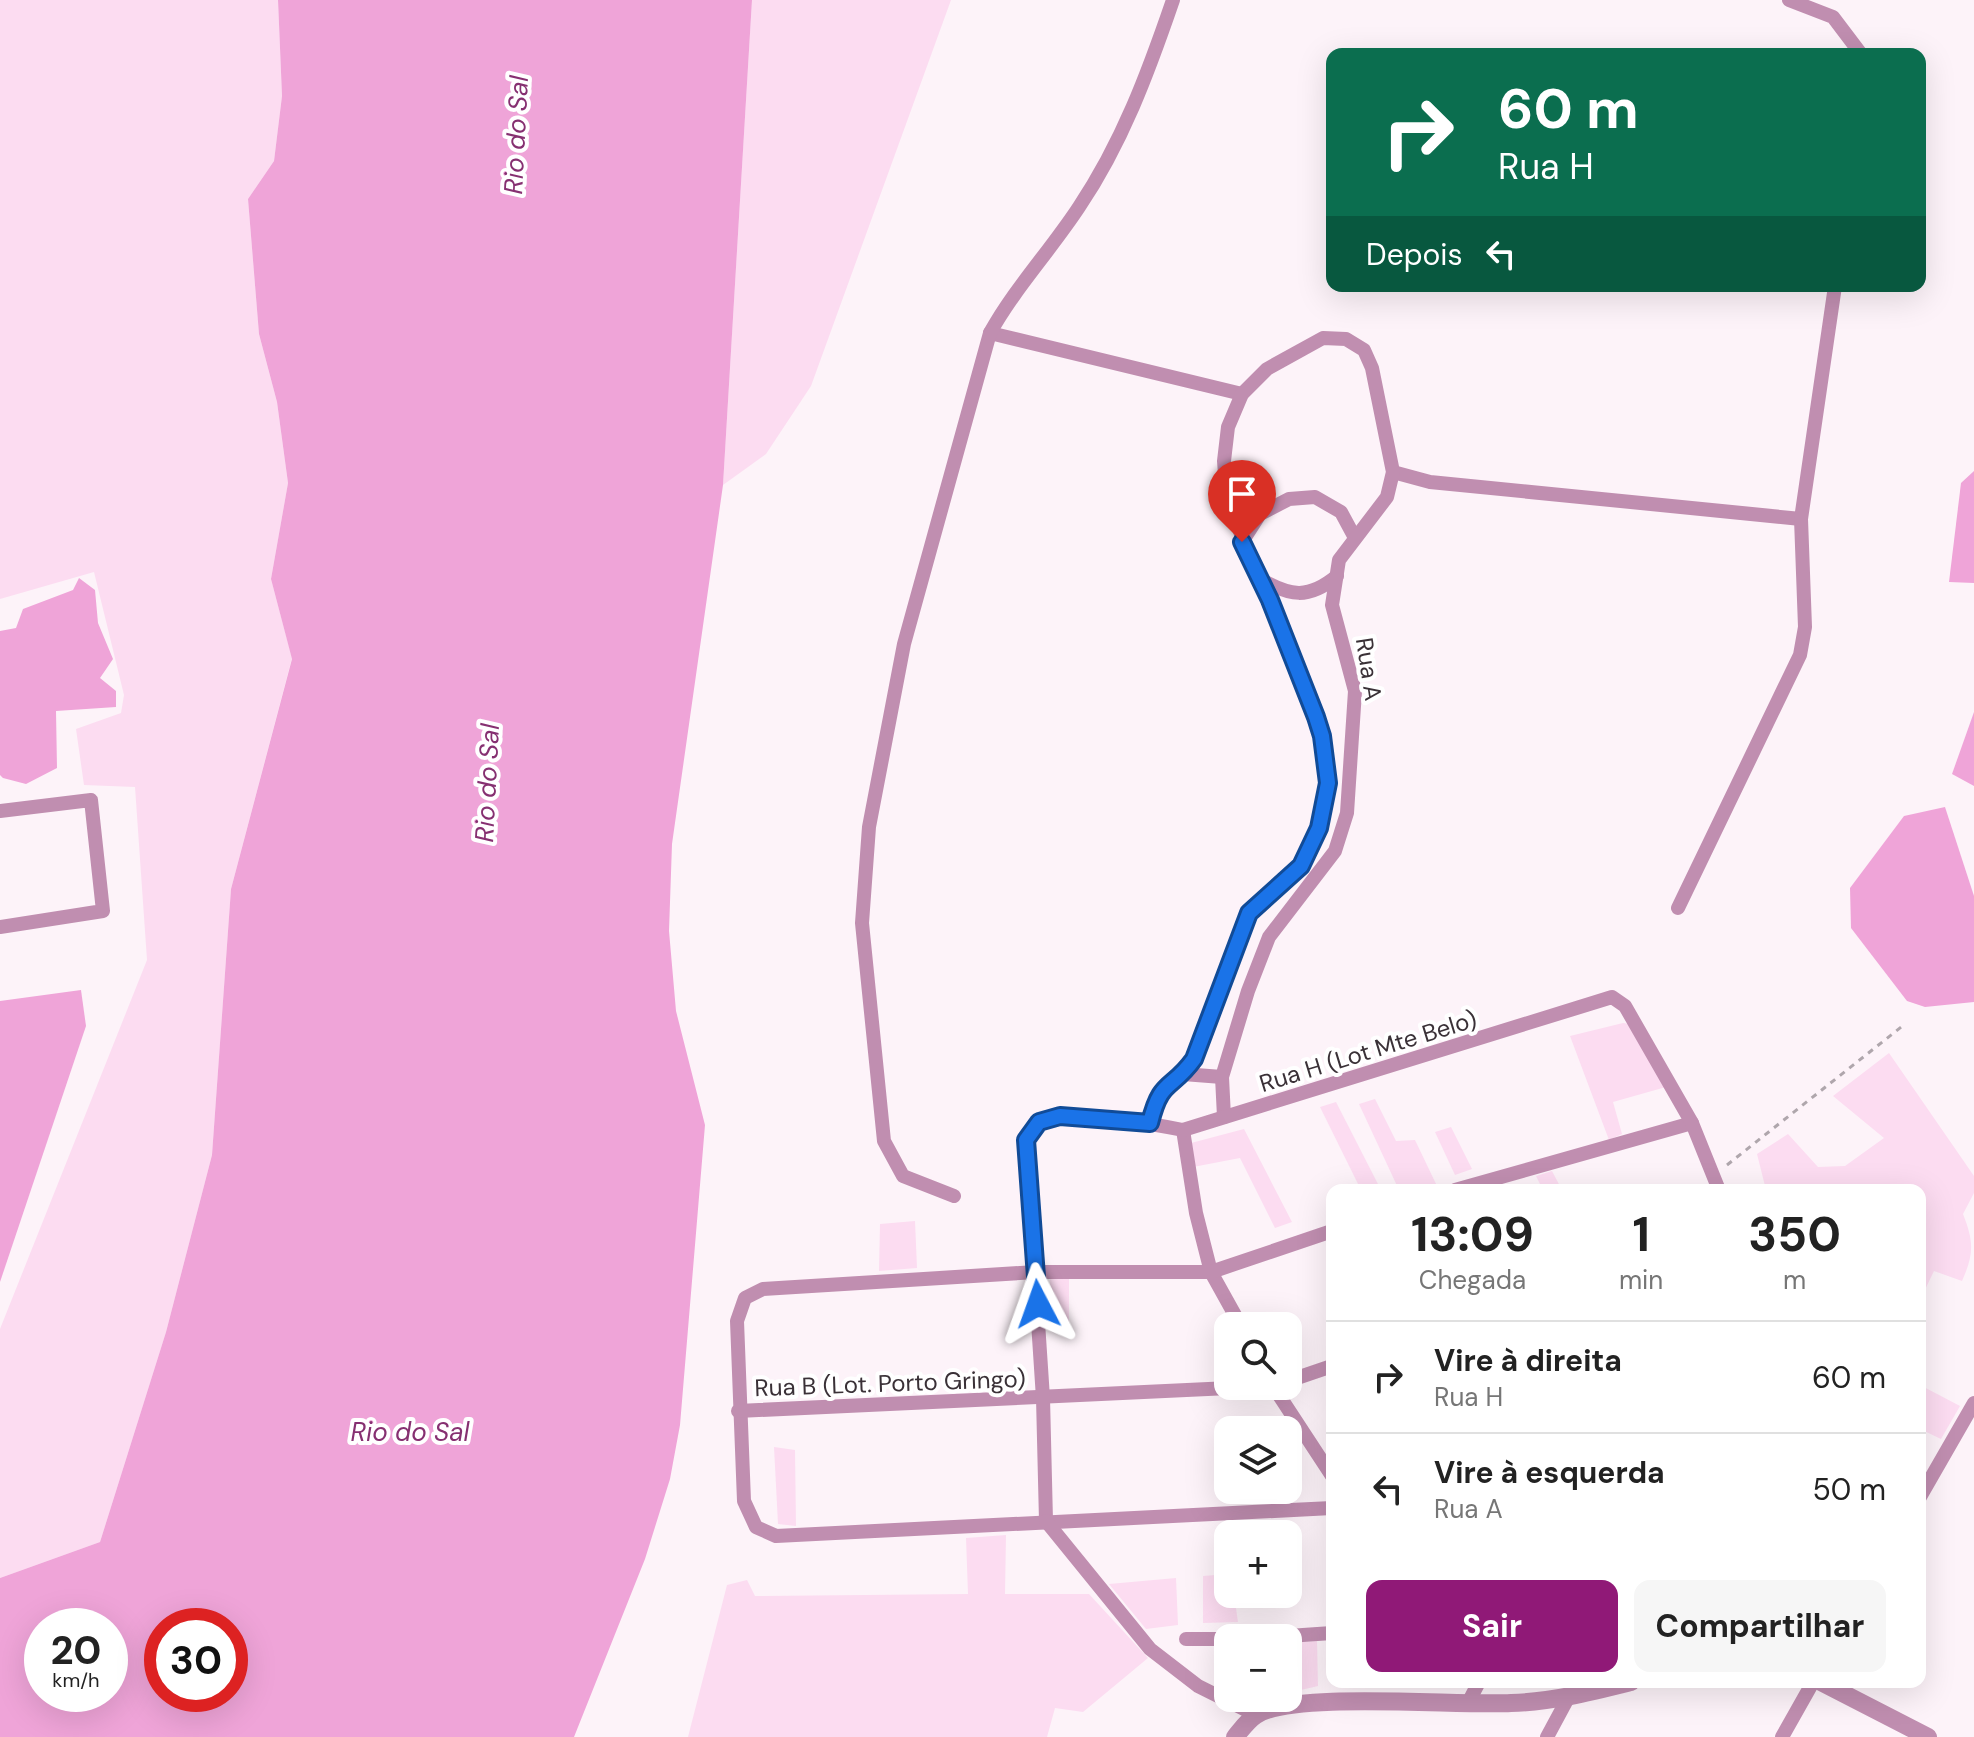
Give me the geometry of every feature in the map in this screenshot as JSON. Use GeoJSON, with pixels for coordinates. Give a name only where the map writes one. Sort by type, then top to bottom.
{"type":"FeatureCollection","features":[{"type":"Feature","properties":{"kind":"street"},"geometry":{"type":"LineString","coordinates":[[954,1196],[903,1176],[884,1141],[862,923],[869,827],[904,644],[990,333],[1010,299],[1079,208],[1123,133],[1173,0]]}},
{"type":"Feature","properties":{"kind":"street"},"geometry":{"type":"LineString","coordinates":[[1789,0],[1833,17],[1856,48]]}},
{"type":"Feature","properties":{"kind":"street"},"geometry":{"type":"LineString","coordinates":[[1678,908],[1800,655],[1805,627],[1801,519],[1834,292]]}},
{"type":"Feature","properties":{"kind":"street"},"geometry":{"type":"LineString","coordinates":[[990,333],[1242,394]]}},
{"type":"Feature","properties":{"kind":"street"},"geometry":{"type":"LineString","coordinates":[[1150,1123],[1157,1095],[1168,1082],[1183,1074],[1199,1046],[1249,913],[1301,866],[1319,828],[1328,783],[1322,736],[1227,499],[1224,461],[1228,427],[1242,394],[1267,369],[1323,338],[1346,339],[1364,350],[1372,368],[1393,472],[1430,482],[1801,519]]}},
{"type":"Feature","properties":{"kind":"street","name":"Rua A"},"geometry":{"type":"LineString","coordinates":[[1224,1117],[1222,1077],[1248,991],[1269,937],[1310,889],[1335,851],[1347,813],[1355,691],[1332,605],[1339,560],[1387,497],[1393,472]]}},
{"type":"Feature","properties":{"kind":"street"},"geometry":{"type":"LineString","coordinates":[[1242,542],[1260,514],[1289,499],[1315,497],[1341,512],[1355,538]]}},
{"type":"Feature","properties":{"kind":"street"},"geometry":{"type":"LineString","coordinates":[[1260,579],[1287,594],[1310,592],[1337,576]]}},
{"type":"Feature","properties":{"kind":"street"},"geometry":{"type":"LineString","coordinates":[[1310,592],[1332,605]]}},
{"type":"Feature","properties":{"kind":"street"},"geometry":{"type":"LineString","coordinates":[[1280,628],[1287,594]]}},
{"type":"Feature","properties":{"kind":"street"},"geometry":{"type":"LineString","coordinates":[[0,811],[91,800],[103,911],[0,927]]}},
{"type":"Feature","properties":{"kind":"street","name":"Rua H (Lot Mte Belo)"},"geometry":{"type":"LineString","coordinates":[[1036,1272],[1026,1140],[1039,1122],[1060,1116],[1150,1123],[1183,1130],[1538,1022],[1597,999],[1612,997],[1625,1006],[1692,1123]]}},
{"type":"Feature","properties":{"kind":"street"},"geometry":{"type":"LineString","coordinates":[[1183,1074],[1222,1077]]}},
{"type":"Feature","properties":{"kind":"street"},"geometry":{"type":"LineString","coordinates":[[1489,1184],[1692,1123],[1717,1184]]}},
{"type":"Feature","properties":{"kind":"street"},"geometry":{"type":"LineString","coordinates":[[1183,1130],[1196,1213],[1211,1272],[1233,1312]]}},
{"type":"Feature","properties":{"kind":"street"},"geometry":{"type":"LineString","coordinates":[[1326,1233],[1211,1272],[1036,1272],[763,1289],[751,1293],[742,1302],[737,1321],[738,1411],[744,1501],[756,1527],[776,1536],[1046,1521],[1267,1514],[1326,1509]]}},
{"type":"Feature","properties":{"kind":"street"},"geometry":{"type":"LineString","coordinates":[[1036,1272],[1046,1521],[1150,1649],[1198,1686],[1256,1715]]}},
{"type":"Feature","properties":{"kind":"street"},"geometry":{"type":"LineString","coordinates":[[1302,1376],[1326,1368]]}},
{"type":"Feature","properties":{"kind":"street","name":"Rua B (Lot. Porto Gringo)"},"geometry":{"type":"LineString","coordinates":[[738,1411],[1214,1389]]}},
{"type":"Feature","properties":{"kind":"street"},"geometry":{"type":"LineString","coordinates":[[1282,1400],[1326,1467]]}},
{"type":"Feature","properties":{"kind":"street"},"geometry":{"type":"LineString","coordinates":[[1926,1487],[1974,1403]]}},
{"type":"Feature","properties":{"kind":"street"},"geometry":{"type":"LineString","coordinates":[[1302,1635],[1326,1633]]}},
{"type":"Feature","properties":{"kind":"street"},"geometry":{"type":"LineString","coordinates":[[1186,1639],[1214,1639]]}},
{"type":"Feature","properties":{"kind":"street"},"geometry":{"type":"LineString","coordinates":[[1467,1705],[1474,1688]]}},
{"type":"Feature","properties":{"kind":"street"},"geometry":{"type":"LineString","coordinates":[[1235,1737],[1256,1715],[1325,1702],[1467,1705],[1568,1698],[1607,1688]]}},
{"type":"Feature","properties":{"kind":"street"},"geometry":{"type":"LineString","coordinates":[[1782,1737],[1810,1688]]}},
{"type":"Feature","properties":{"kind":"street"},"geometry":{"type":"LineString","coordinates":[[1833,1688],[1928,1737]]}},
{"type":"Feature","properties":{"kind":"street"},"geometry":{"type":"LineString","coordinates":[[1547,1737],[1568,1698]]}},
{"type":"Feature","properties":{"kind":"path"},"geometry":{"type":"LineString","coordinates":[[1714,1175],[1905,1024]]}},
{"type":"Feature","properties":{"kind":"shaded area"},"geometry":{"type":"Polygon","coordinates":[[[0,0],[278,0],[282,96],[274,161],[248,199],[259,334],[277,402],[288,483],[271,579],[292,658],[231,889],[212,1155],[166,1332],[100,1542],[0,1578],[0,1329],[147,960],[135,787],[84,785],[76,729],[121,713],[124,695],[94,572],[0,599],[0,0]]]}},
{"type":"Feature","properties":{"kind":"shaded area"},"geometry":{"type":"Polygon","coordinates":[[[752,0],[951,0],[811,386],[766,454],[723,485],[752,0]]]}},
{"type":"Feature","properties":{"kind":"shaded area"},"geometry":{"type":"Polygon","coordinates":[[[1623,1023],[1640,1025],[1666,1087],[1613,1102],[1622,1134],[1609,1140],[1570,1036],[1623,1023]]]}},
{"type":"Feature","properties":{"kind":"shaded area"},"geometry":{"type":"Polygon","coordinates":[[[1889,1053],[1974,1176],[1974,1193],[1963,1214],[1971,1248],[1962,1281],[1934,1271],[1926,1288],[1926,1184],[1764,1184],[1757,1154],[1788,1134],[1818,1167],[1845,1166],[1884,1138],[1833,1096],[1889,1053]]]}},
{"type":"Feature","properties":{"kind":"shaded area"},"geometry":{"type":"Polygon","coordinates":[[[1375,1099],[1396,1141],[1415,1140],[1436,1184],[1396,1184],[1359,1104],[1375,1099]]]}},
{"type":"Feature","properties":{"kind":"shaded area"},"geometry":{"type":"Polygon","coordinates":[[[1336,1102],[1378,1184],[1358,1184],[1320,1107],[1336,1102]]]}},
{"type":"Feature","properties":{"kind":"shaded area"},"geometry":{"type":"Polygon","coordinates":[[[1451,1127],[1472,1169],[1455,1175],[1435,1132],[1451,1127]]]}},
{"type":"Feature","properties":{"kind":"shaded area"},"geometry":{"type":"Polygon","coordinates":[[[1244,1129],[1292,1222],[1275,1228],[1240,1158],[1193,1167],[1191,1143],[1244,1129]]]}},
{"type":"Feature","properties":{"kind":"shaded area"},"geometry":{"type":"Polygon","coordinates":[[[1552,1171],[1559,1184],[1540,1184],[1536,1176],[1552,1171]]]}},
{"type":"Feature","properties":{"kind":"shaded area"},"geometry":{"type":"Polygon","coordinates":[[[915,1221],[917,1268],[879,1271],[880,1224],[915,1221]]]}},
{"type":"Feature","properties":{"kind":"shaded area"},"geometry":{"type":"Polygon","coordinates":[[[1050,1279],[1069,1279],[1069,1328],[1051,1327],[1050,1279]]]}},
{"type":"Feature","properties":{"kind":"shaded area"},"geometry":{"type":"Polygon","coordinates":[[[1926,1388],[1960,1406],[1941,1439],[1926,1432],[1926,1388]]]}},
{"type":"Feature","properties":{"kind":"shaded area"},"geometry":{"type":"Polygon","coordinates":[[[774,1447],[795,1450],[796,1526],[778,1524],[774,1447]]]}},
{"type":"Feature","properties":{"kind":"shaded area"},"geometry":{"type":"Polygon","coordinates":[[[1006,1535],[1005,1594],[1089,1594],[1148,1658],[1083,1712],[1055,1708],[1047,1737],[688,1737],[727,1585],[747,1580],[755,1596],[968,1594],[966,1538],[1006,1535]]]}},
{"type":"Feature","properties":{"kind":"shaded area"},"geometry":{"type":"Polygon","coordinates":[[[1214,1575],[1214,1608],[1236,1608],[1238,1622],[1203,1623],[1203,1576],[1214,1575]]]}},
{"type":"Feature","properties":{"kind":"shaded area"},"geometry":{"type":"Polygon","coordinates":[[[1176,1578],[1178,1625],[1146,1629],[1109,1584],[1176,1578]]]}},
{"type":"Feature","properties":{"kind":"shaded area"},"geometry":{"type":"Polygon","coordinates":[[[1317,1641],[1318,1686],[1302,1690],[1302,1642],[1317,1641]]]}},
{"type":"Feature","properties":{"kind":"water","name":"Rio do Sal"},"geometry":{"type":"Polygon","coordinates":[[[278,0],[752,0],[723,485],[672,844],[669,931],[676,1011],[705,1125],[680,1425],[670,1479],[645,1559],[574,1737],[0,1737],[0,1578],[100,1542],[166,1332],[212,1155],[231,889],[292,659],[271,579],[288,483],[277,402],[259,334],[248,199],[274,161],[282,96],[278,0]]]}},
{"type":"Feature","properties":{"kind":"water"},"geometry":{"type":"Polygon","coordinates":[[[1974,471],[1974,583],[1949,582],[1961,483],[1974,471]]]}},
{"type":"Feature","properties":{"kind":"water"},"geometry":{"type":"Polygon","coordinates":[[[79,578],[95,590],[98,623],[113,659],[100,678],[116,691],[116,707],[56,711],[57,768],[26,784],[3,778],[0,775],[0,631],[16,628],[23,609],[73,590],[79,578]]]}},
{"type":"Feature","properties":{"kind":"water"},"geometry":{"type":"Polygon","coordinates":[[[1974,712],[1974,786],[1952,774],[1974,712]]]}},
{"type":"Feature","properties":{"kind":"water"},"geometry":{"type":"Polygon","coordinates":[[[1945,807],[1974,896],[1974,1002],[1925,1007],[1907,1001],[1851,928],[1850,888],[1904,816],[1945,807]]]}},
{"type":"Feature","properties":{"kind":"water"},"geometry":{"type":"Polygon","coordinates":[[[81,990],[86,1026],[0,1282],[0,1001],[81,990]]]}},
{"type":"Feature","properties":{"kind":"route"},"geometry":{"type":"LineString","coordinates":[[1038,1304],[1026,1140],[1039,1122],[1060,1116],[1150,1123],[1157,1095],[1168,1082],[1183,1074],[1194,1059],[1249,913],[1301,866],[1319,828],[1328,783],[1322,736],[1270,600],[1242,542]]}}]}
